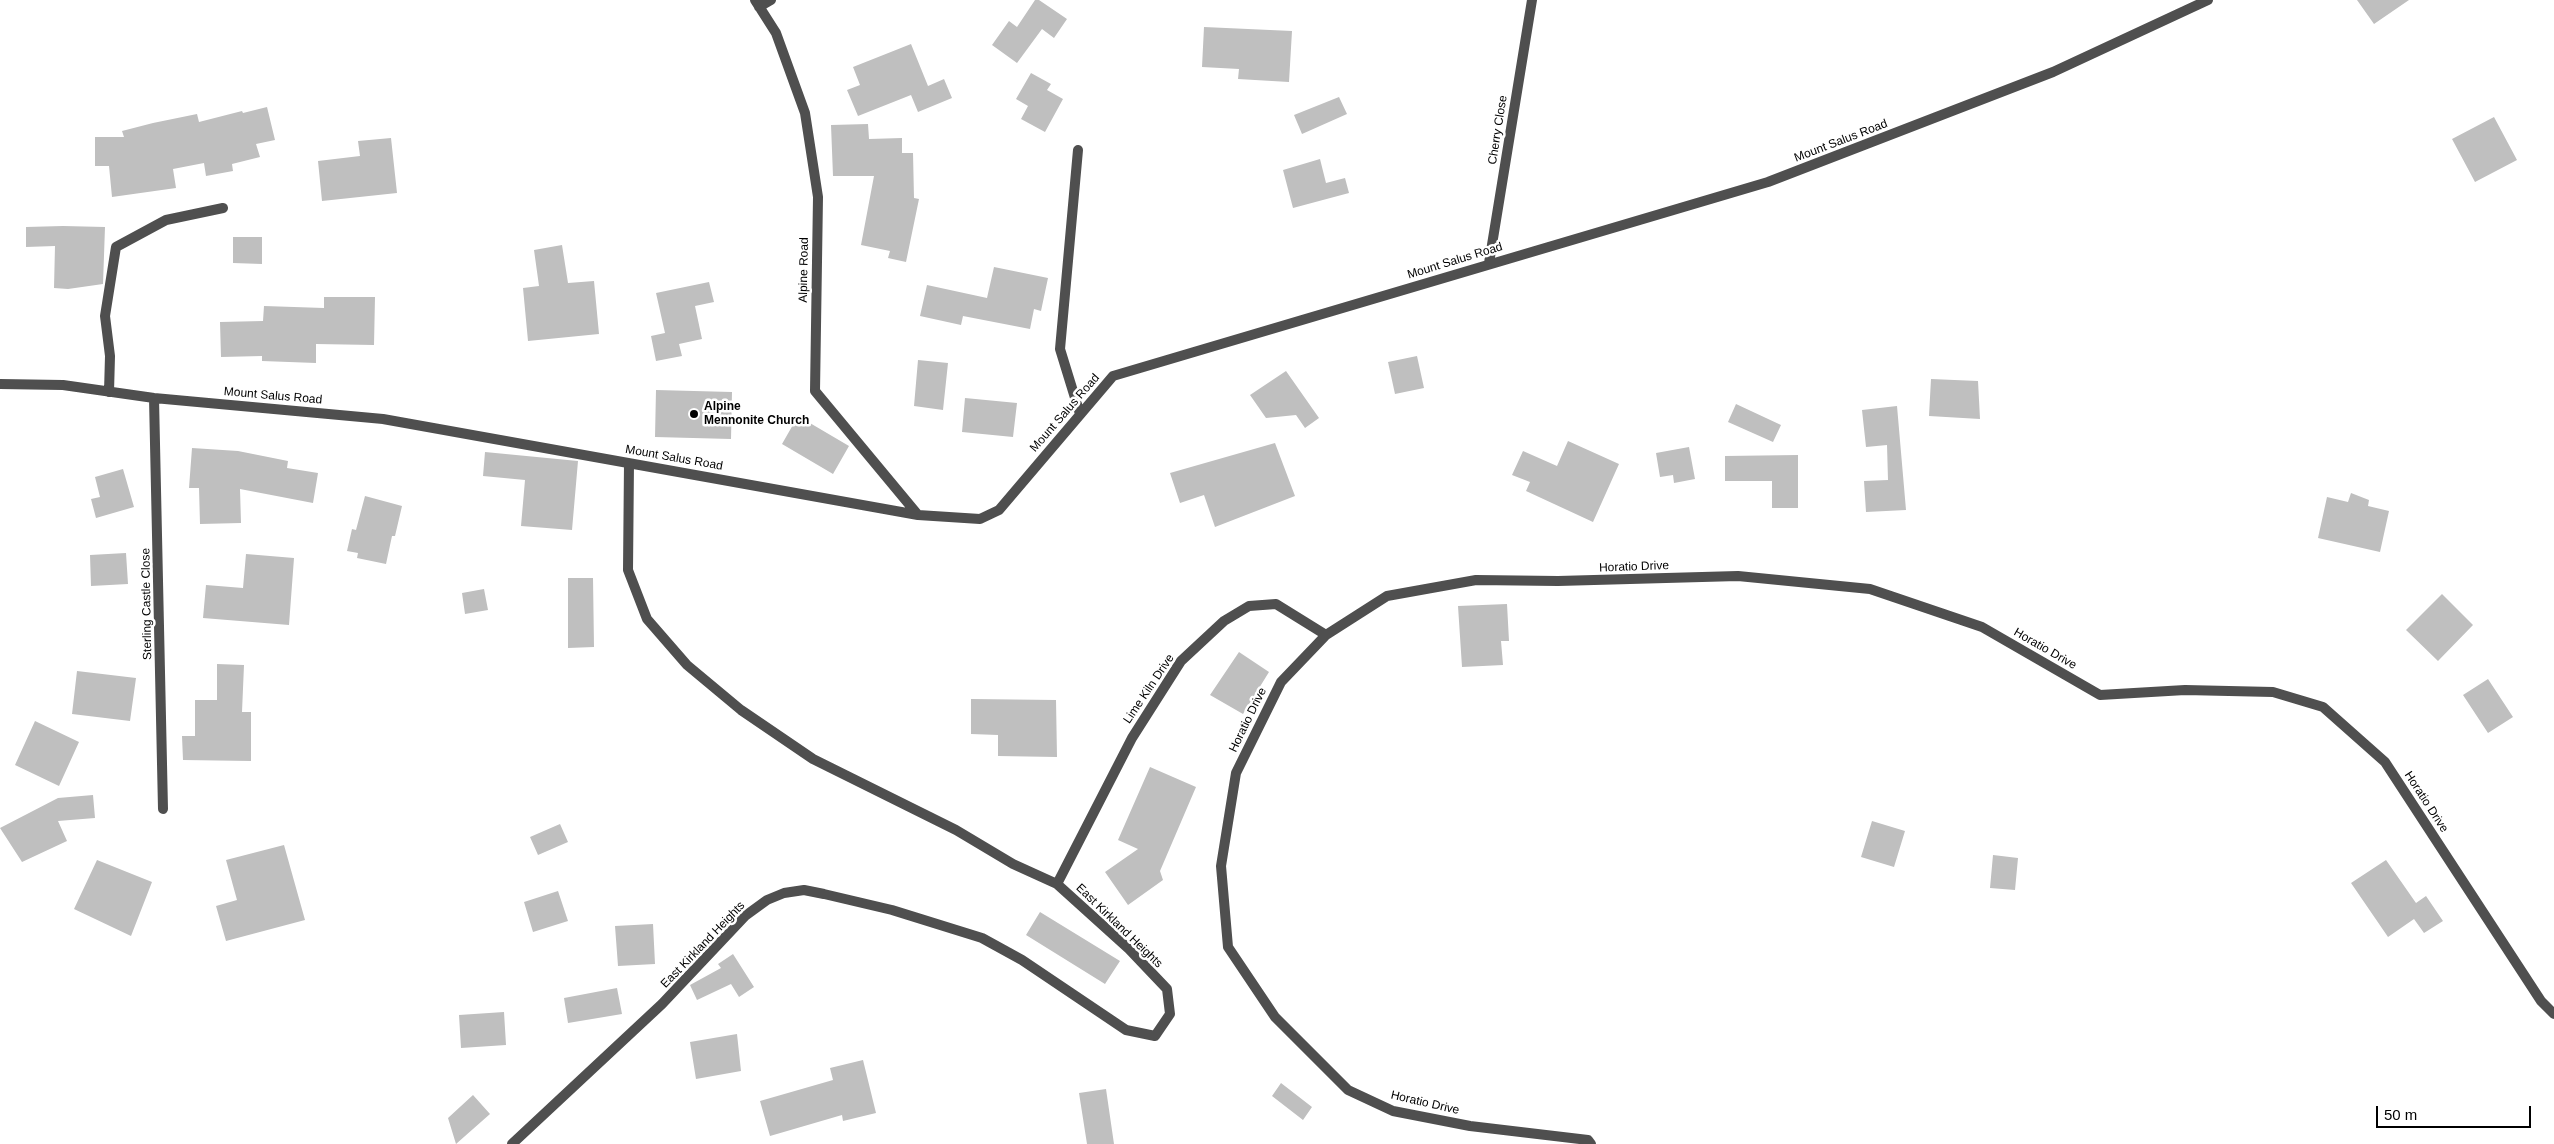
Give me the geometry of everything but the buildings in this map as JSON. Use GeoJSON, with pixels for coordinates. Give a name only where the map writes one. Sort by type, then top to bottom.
{"type":"FeatureCollection","features":[{"type":"Feature","properties":{"kind":"street"},"geometry":{"type":"LineString","coordinates":[[757,4],[771,0]]}},
{"type":"Feature","properties":{"kind":"street","name":"Cherry Close"},"geometry":{"type":"LineString","coordinates":[[1489,264],[1532,0]]}},
{"type":"Feature","properties":{"kind":"street","name":"Mount Salus Road"},"geometry":{"type":"LineString","coordinates":[[0,384],[63,385],[154,398],[383,419],[918,515],[980,519],[999,510],[1113,376],[1768,182],[2054,72],[2208,0]]}},
{"type":"Feature","properties":{"kind":"street","name":"Alpine Road"},"geometry":{"type":"LineString","coordinates":[[757,4],[776,33],[805,113],[818,196],[815,390],[918,515]]}},
{"type":"Feature","properties":{"kind":"street"},"geometry":{"type":"LineString","coordinates":[[1078,150],[1060,349],[1080,414]]}},
{"type":"Feature","properties":{"kind":"street"},"geometry":{"type":"LineString","coordinates":[[109,392],[110,356],[105,316],[116,247],[166,220],[223,208]]}},
{"type":"Feature","properties":{"kind":"street","name":"Sterling Castle Close"},"geometry":{"type":"LineString","coordinates":[[154,398],[163,809]]}},
{"type":"Feature","properties":{"kind":"street","name":"East Kirkland Heights"},"geometry":{"type":"LineString","coordinates":[[512,1144],[662,1004],[745,916],[767,900],[784,893],[804,890],[853,901],[892,910],[982,938],[1022,960],[1126,1030],[1154,1036],[1170,1014],[1166,989],[1129,949],[1057,884],[1013,864],[956,830],[812,760],[741,710],[687,665],[647,619],[628,570],[629,463]]}},
{"type":"Feature","properties":{"kind":"street","name":"Horatio Drive"},"geometry":{"type":"LineString","coordinates":[[1590,1144],[1588,1140],[1470,1126],[1393,1111],[1348,1090],[1276,1017],[1228,948],[1221,866],[1236,773],[1281,682],[1326,634],[1386,596],[1476,580],[1558,581],[1738,576],[1870,589],[1982,627],[2100,695],[2185,690],[2273,692],[2322,707],[2385,762],[2541,1001],[2554,1014]]}},
{"type":"Feature","properties":{"kind":"street","name":"Lime Kiln Drive"},"geometry":{"type":"LineString","coordinates":[[1057,884],[1132,738],[1181,662],[1224,621],[1249,606],[1276,604],[1326,634]]}},
{"type":"Feature","properties":{"kind":"place","name":"Alpine Mennonite Church"},"geometry":{"type":"Point","coordinates":[694,414]}}]}
